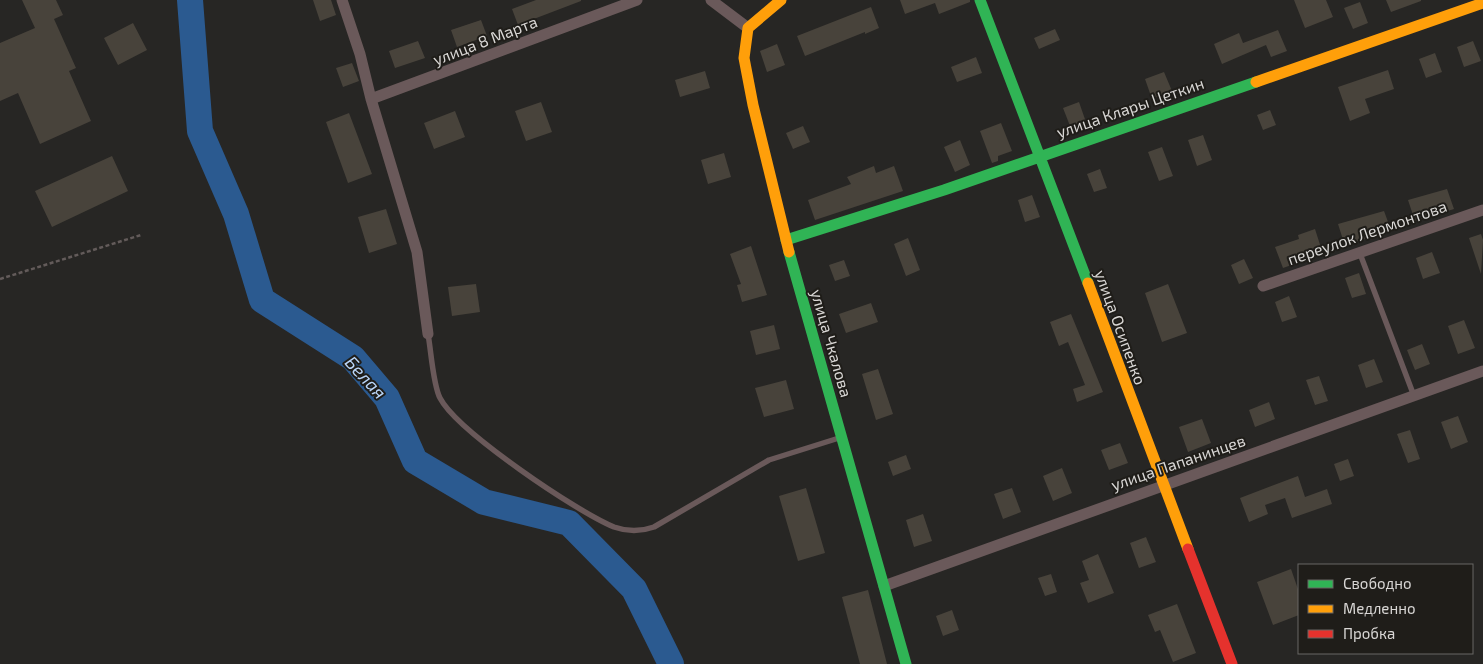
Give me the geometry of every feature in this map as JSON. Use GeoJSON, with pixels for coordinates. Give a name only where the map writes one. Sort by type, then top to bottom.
{"type":"FeatureCollection","features":[{"type":"Feature","properties":{"kind":"street"},"geometry":{"type":"LineString","coordinates":[[342,0],[360,54],[417,252],[428,334]]}},
{"type":"Feature","properties":{"kind":"street","name":"улица 8 Марта"},"geometry":{"type":"LineString","coordinates":[[372,99],[637,0]]}},
{"type":"Feature","properties":{"kind":"street"},"geometry":{"type":"LineString","coordinates":[[711,0],[748,28],[781,0]]}},
{"type":"Feature","properties":{"kind":"street","name":"улица Осипенко"},"geometry":{"type":"LineString","coordinates":[[980,0],[1041,155],[1161,485],[1232,664]]}},
{"type":"Feature","properties":{"kind":"street","name":"улица Клары Цеткин"},"geometry":{"type":"LineString","coordinates":[[786,240],[944,190],[1483,3]]}},
{"type":"Feature","properties":{"kind":"street","name":"улица Чкалова"},"geometry":{"type":"LineString","coordinates":[[748,28],[744,58],[753,105],[786,240],[906,664]]}},
{"type":"Feature","properties":{"kind":"street","name":"переулок Лермонтова"},"geometry":{"type":"LineString","coordinates":[[1263,286],[1359,251],[1483,210]]}},
{"type":"Feature","properties":{"kind":"street","name":"улица Папанинцев"},"geometry":{"type":"LineString","coordinates":[[884,586],[1483,371]]}},
{"type":"Feature","properties":{"kind":"lane"},"geometry":{"type":"LineString","coordinates":[[1359,251],[1414,397]]}},
{"type":"Feature","properties":{"kind":"lane"},"geometry":{"type":"LineString","coordinates":[[428,334],[438,396],[447,410],[480,440],[567,502],[614,527],[639,532],[654,527],[769,460],[841,437]]}},
{"type":"Feature","properties":{"kind":"path"},"geometry":{"type":"LineString","coordinates":[[0,279],[141,236]]}},
{"type":"Feature","properties":{"kind":"building"},"geometry":{"type":"Polygon","coordinates":[[[22,0],[56,0],[63,15],[54,19],[76,68],[69,71],[91,121],[40,144],[18,93],[0,101],[0,43],[35,28],[22,0]]]}},
{"type":"Feature","properties":{"kind":"building"},"geometry":{"type":"Polygon","coordinates":[[[313,0],[331,0],[336,15],[320,21],[313,0]]]}},
{"type":"Feature","properties":{"kind":"building"},"geometry":{"type":"Polygon","coordinates":[[[536,0],[581,1],[518,25],[512,9],[536,0]]]}},
{"type":"Feature","properties":{"kind":"building"},"geometry":{"type":"Polygon","coordinates":[[[900,0],[970,0],[970,2],[939,14],[935,3],[905,14],[900,0]]]}},
{"type":"Feature","properties":{"kind":"building"},"geometry":{"type":"Polygon","coordinates":[[[1294,0],[1326,0],[1333,17],[1305,28],[1294,0]]]}},
{"type":"Feature","properties":{"kind":"building"},"geometry":{"type":"Polygon","coordinates":[[[1386,0],[1421,0],[1421,1],[1391,12],[1386,0]]]}},
{"type":"Feature","properties":{"kind":"building"},"geometry":{"type":"Polygon","coordinates":[[[1360,2],[1368,23],[1353,29],[1344,8],[1360,2]]]}},
{"type":"Feature","properties":{"kind":"building"},"geometry":{"type":"Polygon","coordinates":[[[871,7],[879,28],[805,56],[797,36],[871,7]]]}},
{"type":"Feature","properties":{"kind":"building"},"geometry":{"type":"Polygon","coordinates":[[[481,20],[487,36],[457,47],[451,30],[481,20]]]}},
{"type":"Feature","properties":{"kind":"building"},"geometry":{"type":"Polygon","coordinates":[[[133,23],[147,50],[118,65],[104,38],[133,23]]]}},
{"type":"Feature","properties":{"kind":"building"},"geometry":{"type":"Polygon","coordinates":[[[1055,29],[1060,40],[1039,49],[1034,38],[1055,29]]]}},
{"type":"Feature","properties":{"kind":"building"},"geometry":{"type":"Polygon","coordinates":[[[1278,30],[1287,51],[1271,57],[1266,45],[1222,64],[1214,44],[1239,33],[1243,43],[1278,30]]]}},
{"type":"Feature","properties":{"kind":"building"},"geometry":{"type":"Polygon","coordinates":[[[418,41],[425,58],[395,68],[389,51],[418,41]]]}},
{"type":"Feature","properties":{"kind":"building"},"geometry":{"type":"Polygon","coordinates":[[[1473,41],[1481,61],[1464,67],[1457,47],[1473,41]]]}},
{"type":"Feature","properties":{"kind":"building"},"geometry":{"type":"Polygon","coordinates":[[[777,44],[785,65],[767,72],[760,51],[777,44]]]}},
{"type":"Feature","properties":{"kind":"building"},"geometry":{"type":"Polygon","coordinates":[[[1435,53],[1442,72],[1426,78],[1419,59],[1435,53]]]}},
{"type":"Feature","properties":{"kind":"building"},"geometry":{"type":"Polygon","coordinates":[[[976,57],[982,73],[957,82],[951,67],[976,57]]]}},
{"type":"Feature","properties":{"kind":"building"},"geometry":{"type":"Polygon","coordinates":[[[352,63],[359,81],[343,87],[336,68],[352,63]]]}},
{"type":"Feature","properties":{"kind":"building"},"geometry":{"type":"Polygon","coordinates":[[[1388,70],[1394,89],[1365,99],[1370,113],[1350,121],[1338,87],[1388,70]]]}},
{"type":"Feature","properties":{"kind":"building"},"geometry":{"type":"Polygon","coordinates":[[[705,71],[710,88],[680,97],[675,80],[705,71]]]}},
{"type":"Feature","properties":{"kind":"building"},"geometry":{"type":"Polygon","coordinates":[[[1164,72],[1172,91],[1152,99],[1145,79],[1164,72]]]}},
{"type":"Feature","properties":{"kind":"building"},"geometry":{"type":"Polygon","coordinates":[[[541,102],[552,132],[526,141],[515,111],[541,102]]]}},
{"type":"Feature","properties":{"kind":"building"},"geometry":{"type":"Polygon","coordinates":[[[1079,102],[1087,125],[1072,131],[1063,108],[1079,102]]]}},
{"type":"Feature","properties":{"kind":"building"},"geometry":{"type":"Polygon","coordinates":[[[1270,110],[1276,125],[1263,130],[1257,115],[1270,110]]]}},
{"type":"Feature","properties":{"kind":"building"},"geometry":{"type":"Polygon","coordinates":[[[455,111],[465,137],[434,149],[424,123],[455,111]]]}},
{"type":"Feature","properties":{"kind":"building"},"geometry":{"type":"Polygon","coordinates":[[[349,113],[372,174],[348,183],[326,122],[349,113]]]}},
{"type":"Feature","properties":{"kind":"building"},"geometry":{"type":"Polygon","coordinates":[[[1001,123],[1012,151],[998,156],[998,161],[992,163],[980,131],[1001,123]]]}},
{"type":"Feature","properties":{"kind":"building"},"geometry":{"type":"Polygon","coordinates":[[[803,126],[810,142],[793,149],[786,133],[803,126]]]}},
{"type":"Feature","properties":{"kind":"building"},"geometry":{"type":"Polygon","coordinates":[[[1203,135],[1212,160],[1197,166],[1188,140],[1203,135]]]}},
{"type":"Feature","properties":{"kind":"building"},"geometry":{"type":"Polygon","coordinates":[[[960,140],[970,165],[955,172],[944,147],[960,140]]]}},
{"type":"Feature","properties":{"kind":"building"},"geometry":{"type":"Polygon","coordinates":[[[1162,147],[1173,176],[1159,181],[1148,152],[1162,147]]]}},
{"type":"Feature","properties":{"kind":"building"},"geometry":{"type":"Polygon","coordinates":[[[724,153],[731,177],[708,184],[701,160],[724,153]]]}},
{"type":"Feature","properties":{"kind":"building"},"geometry":{"type":"Polygon","coordinates":[[[112,156],[128,191],[52,227],[35,191],[112,156]]]}},
{"type":"Feature","properties":{"kind":"building"},"geometry":{"type":"Polygon","coordinates":[[[874,166],[876,173],[894,166],[903,191],[815,220],[808,200],[851,184],[847,177],[874,166]]]}},
{"type":"Feature","properties":{"kind":"building"},"geometry":{"type":"Polygon","coordinates":[[[1100,169],[1107,188],[1094,192],[1087,174],[1100,169]]]}},
{"type":"Feature","properties":{"kind":"building"},"geometry":{"type":"Polygon","coordinates":[[[1447,189],[1454,209],[1415,221],[1408,200],[1447,189]]]}},
{"type":"Feature","properties":{"kind":"building"},"geometry":{"type":"Polygon","coordinates":[[[1032,195],[1040,217],[1025,222],[1018,200],[1032,195]]]}},
{"type":"Feature","properties":{"kind":"building"},"geometry":{"type":"Polygon","coordinates":[[[386,209],[397,244],[369,253],[358,217],[386,209]]]}},
{"type":"Feature","properties":{"kind":"building"},"geometry":{"type":"Polygon","coordinates":[[[1384,211],[1391,230],[1345,246],[1338,224],[1384,211]]]}},
{"type":"Feature","properties":{"kind":"building"},"geometry":{"type":"Polygon","coordinates":[[[1315,229],[1323,254],[1283,268],[1275,247],[1299,239],[1298,235],[1315,229]]]}},
{"type":"Feature","properties":{"kind":"building"},"geometry":{"type":"Polygon","coordinates":[[[1481,234],[1483,240],[1481,274],[1469,238],[1481,234]]]}},
{"type":"Feature","properties":{"kind":"building"},"geometry":{"type":"Polygon","coordinates":[[[908,238],[920,270],[906,276],[894,244],[908,238]]]}},
{"type":"Feature","properties":{"kind":"building"},"geometry":{"type":"Polygon","coordinates":[[[751,246],[767,295],[742,302],[737,285],[741,284],[730,254],[751,246]]]}},
{"type":"Feature","properties":{"kind":"building"},"geometry":{"type":"Polygon","coordinates":[[[1432,252],[1440,273],[1423,279],[1416,258],[1432,252]]]}},
{"type":"Feature","properties":{"kind":"building"},"geometry":{"type":"Polygon","coordinates":[[[1244,259],[1253,278],[1239,284],[1231,265],[1244,259]]]}},
{"type":"Feature","properties":{"kind":"building"},"geometry":{"type":"Polygon","coordinates":[[[844,260],[850,276],[835,281],[829,265],[844,260]]]}},
{"type":"Feature","properties":{"kind":"building"},"geometry":{"type":"Polygon","coordinates":[[[1359,273],[1366,294],[1352,298],[1345,278],[1359,273]]]}},
{"type":"Feature","properties":{"kind":"building"},"geometry":{"type":"Polygon","coordinates":[[[476,284],[480,312],[452,316],[448,287],[476,284]]]}},
{"type":"Feature","properties":{"kind":"building"},"geometry":{"type":"Polygon","coordinates":[[[1168,284],[1187,333],[1162,342],[1145,293],[1168,284]]]}},
{"type":"Feature","properties":{"kind":"building"},"geometry":{"type":"Polygon","coordinates":[[[1289,296],[1297,317],[1282,322],[1275,302],[1289,296]]]}},
{"type":"Feature","properties":{"kind":"building"},"geometry":{"type":"Polygon","coordinates":[[[871,303],[878,322],[846,333],[839,314],[871,303]]]}},
{"type":"Feature","properties":{"kind":"building"},"geometry":{"type":"Polygon","coordinates":[[[1071,314],[1103,392],[1077,402],[1073,389],[1085,385],[1068,342],[1059,346],[1050,322],[1071,314]]]}},
{"type":"Feature","properties":{"kind":"building"},"geometry":{"type":"Polygon","coordinates":[[[1464,320],[1475,348],[1458,354],[1448,326],[1464,320]]]}},
{"type":"Feature","properties":{"kind":"building"},"geometry":{"type":"Polygon","coordinates":[[[774,325],[780,349],[756,355],[750,331],[774,325]]]}},
{"type":"Feature","properties":{"kind":"building"},"geometry":{"type":"Polygon","coordinates":[[[1422,344],[1430,364],[1415,370],[1407,350],[1422,344]]]}},
{"type":"Feature","properties":{"kind":"building"},"geometry":{"type":"Polygon","coordinates":[[[1374,359],[1383,382],[1366,388],[1358,365],[1374,359]]]}},
{"type":"Feature","properties":{"kind":"building"},"geometry":{"type":"Polygon","coordinates":[[[878,369],[893,414],[876,420],[862,374],[878,369]]]}},
{"type":"Feature","properties":{"kind":"building"},"geometry":{"type":"Polygon","coordinates":[[[1319,376],[1328,401],[1315,405],[1306,380],[1319,376]]]}},
{"type":"Feature","properties":{"kind":"building"},"geometry":{"type":"Polygon","coordinates":[[[786,380],[794,409],[764,417],[755,388],[786,380]]]}},
{"type":"Feature","properties":{"kind":"building"},"geometry":{"type":"Polygon","coordinates":[[[1269,402],[1275,419],[1255,427],[1249,410],[1269,402]]]}},
{"type":"Feature","properties":{"kind":"building"},"geometry":{"type":"Polygon","coordinates":[[[1458,416],[1468,442],[1451,449],[1441,422],[1458,416]]]}},
{"type":"Feature","properties":{"kind":"building"},"geometry":{"type":"Polygon","coordinates":[[[1202,419],[1211,443],[1188,452],[1179,427],[1202,419]]]}},
{"type":"Feature","properties":{"kind":"building"},"geometry":{"type":"Polygon","coordinates":[[[1410,430],[1420,459],[1408,463],[1397,434],[1410,430]]]}},
{"type":"Feature","properties":{"kind":"building"},"geometry":{"type":"Polygon","coordinates":[[[1120,443],[1128,463],[1109,470],[1101,450],[1120,443]]]}},
{"type":"Feature","properties":{"kind":"building"},"geometry":{"type":"Polygon","coordinates":[[[906,455],[911,469],[893,476],[888,462],[906,455]]]}},
{"type":"Feature","properties":{"kind":"building"},"geometry":{"type":"Polygon","coordinates":[[[1348,459],[1354,476],[1340,481],[1334,464],[1348,459]]]}},
{"type":"Feature","properties":{"kind":"building"},"geometry":{"type":"Polygon","coordinates":[[[1062,468],[1072,493],[1053,501],[1043,476],[1062,468]]]}},
{"type":"Feature","properties":{"kind":"building"},"geometry":{"type":"Polygon","coordinates":[[[1298,476],[1305,497],[1327,489],[1332,504],[1292,518],[1285,498],[1265,505],[1268,514],[1249,522],[1240,498],[1298,476]]]}},
{"type":"Feature","properties":{"kind":"building"},"geometry":{"type":"Polygon","coordinates":[[[806,488],[825,553],[798,561],[779,496],[806,488]]]}},
{"type":"Feature","properties":{"kind":"building"},"geometry":{"type":"Polygon","coordinates":[[[1012,488],[1021,512],[1003,519],[994,494],[1012,488]]]}},
{"type":"Feature","properties":{"kind":"building"},"geometry":{"type":"Polygon","coordinates":[[[923,514],[932,541],[914,547],[906,520],[923,514]]]}},
{"type":"Feature","properties":{"kind":"building"},"geometry":{"type":"Polygon","coordinates":[[[1146,537],[1156,562],[1139,568],[1130,543],[1146,537]]]}},
{"type":"Feature","properties":{"kind":"building"},"geometry":{"type":"Polygon","coordinates":[[[1098,554],[1114,593],[1088,603],[1080,583],[1089,580],[1082,561],[1098,554]]]}},
{"type":"Feature","properties":{"kind":"building"},"geometry":{"type":"Polygon","coordinates":[[[1291,569],[1298,589],[1298,615],[1273,625],[1257,582],[1291,569]]]}},
{"type":"Feature","properties":{"kind":"building"},"geometry":{"type":"Polygon","coordinates":[[[1051,574],[1057,592],[1045,596],[1038,578],[1051,574]]]}},
{"type":"Feature","properties":{"kind":"building"},"geometry":{"type":"Polygon","coordinates":[[[868,590],[887,664],[860,664],[842,597],[868,590]]]}},
{"type":"Feature","properties":{"kind":"building"},"geometry":{"type":"Polygon","coordinates":[[[1177,604],[1196,653],[1173,662],[1160,630],[1155,632],[1148,615],[1177,604]]]}},
{"type":"Feature","properties":{"kind":"building"},"geometry":{"type":"Polygon","coordinates":[[[952,610],[959,630],[943,636],[936,616],[952,610]]]}},
{"type":"Feature","properties":{"kind":"waterway","name":"Белая"},"geometry":{"type":"LineString","coordinates":[[190,0],[200,131],[236,214],[262,300],[353,358],[387,398],[415,461],[484,502],[569,523],[634,589],[671,664]]}},
{"type":"Feature","properties":{"kind":"traffic: fast"},"geometry":{"type":"LineString","coordinates":[[980,0],[1088,283]]}},
{"type":"Feature","properties":{"kind":"traffic: fast"},"geometry":{"type":"LineString","coordinates":[[786,240],[944,190],[1256,82]]}},
{"type":"Feature","properties":{"kind":"traffic: fast"},"geometry":{"type":"LineString","coordinates":[[789,252],[906,664]]}},
{"type":"Feature","properties":{"kind":"traffic: slow"},"geometry":{"type":"LineString","coordinates":[[781,0],[748,28],[744,58],[753,105],[789,252]]}},
{"type":"Feature","properties":{"kind":"traffic: slow"},"geometry":{"type":"LineString","coordinates":[[1256,82],[1483,3]]}},
{"type":"Feature","properties":{"kind":"traffic: slow"},"geometry":{"type":"LineString","coordinates":[[1088,283],[1188,549]]}},
{"type":"Feature","properties":{"kind":"traffic: jam"},"geometry":{"type":"LineString","coordinates":[[1188,549],[1232,664]]}}]}
